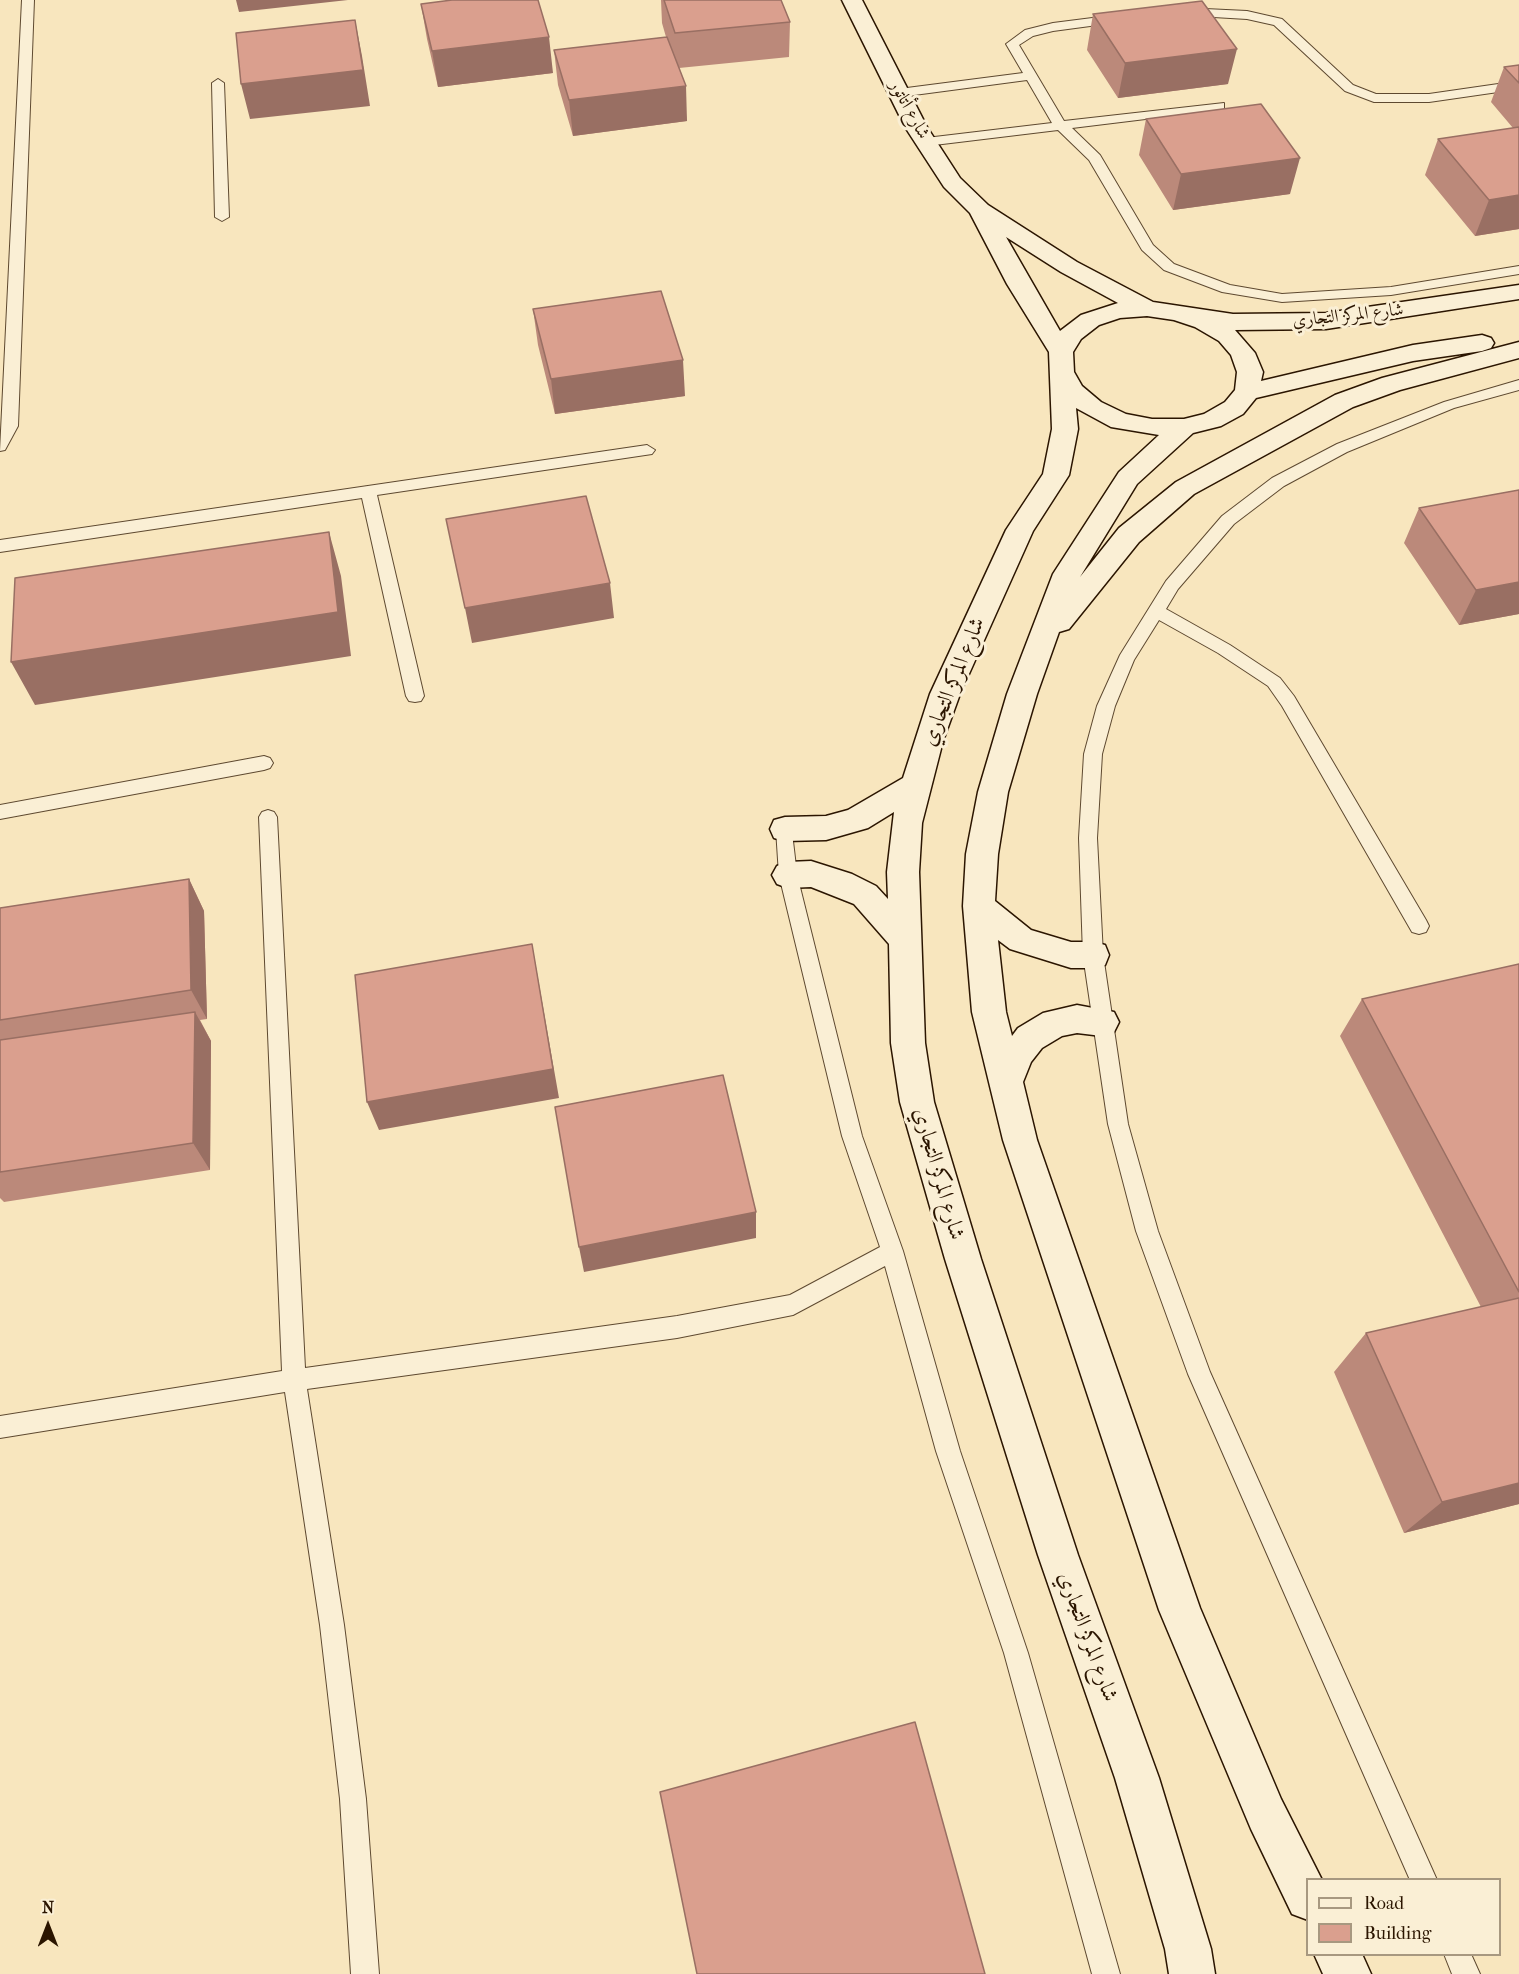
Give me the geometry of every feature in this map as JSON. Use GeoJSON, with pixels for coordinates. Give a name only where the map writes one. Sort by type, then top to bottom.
{"type":"FeatureCollection","features":[{"type":"Feature","properties":{"kind":"street","name":"شارع أتاتور"},"geometry":{"type":"LineString","coordinates":[[852,0],[899,93],[926,142],[952,182],[980,210],[1069,267],[1147,309]]}},
{"type":"Feature","properties":{"kind":"street","name":"شارع أتاتور"},"geometry":{"type":"LineString","coordinates":[[980,210],[1061,362]]}},
{"type":"Feature","properties":{"kind":"street","name":"شارع المركز التجاري"},"geometry":{"type":"LineString","coordinates":[[1177,313],[1233,322],[1326,321],[1519,292]]}},
{"type":"Feature","properties":{"kind":"street"},"geometry":{"type":"LineString","coordinates":[[1147,309],[1177,313],[1204,322],[1228,336],[1243,353],[1250,372],[1247,392],[1234,408],[1212,420],[1184,427],[1152,427],[1120,421],[1092,408],[1072,391],[1061,362],[1071,334],[1090,320],[1117,311],[1147,309]]}},
{"type":"Feature","properties":{"kind":"street","name":"شارع المركز التجاري"},"geometry":{"type":"LineString","coordinates":[[1247,392],[1413,353],[1519,337]]}},
{"type":"Feature","properties":{"kind":"street"},"geometry":{"type":"LineString","coordinates":[[1044,640],[1129,535],[1185,488],[1216,469],[1344,400],[1391,384],[1519,350]]}},
{"type":"Feature","properties":{"kind":"street","name":"شارع المركز التجاري"},"geometry":{"type":"LineString","coordinates":[[1061,362],[1065,429],[1056,475],[1020,530],[945,694],[916,786],[907,823],[903,872],[908,1043],[917,1102],[960,1248],[1058,1555],[1137,1778],[1188,1949],[1192,1974]]}},
{"type":"Feature","properties":{"kind":"street"},"geometry":{"type":"LineString","coordinates":[[1184,427],[1128,478],[1067,574],[1022,694],[993,792],[982,854],[980,906],[989,1012],[1020,1140],[1180,1610],[1266,1814],[1306,1894]]}},
{"type":"Feature","properties":{"kind":"street"},"geometry":{"type":"LineString","coordinates":[[785,829],[826,828],[857,819],[916,786]]}},
{"type":"Feature","properties":{"kind":"street"},"geometry":{"type":"LineString","coordinates":[[788,875],[821,877],[841,882],[865,895],[904,939]]}},
{"type":"Feature","properties":{"kind":"street"},"geometry":{"type":"LineString","coordinates":[[980,906],[1021,940],[1060,953],[1093,955]]}},
{"type":"Feature","properties":{"kind":"street"},"geometry":{"type":"LineString","coordinates":[[1005,1084],[1017,1054],[1030,1038],[1055,1023],[1077,1019],[1102,1022]]}},
{"type":"Feature","properties":{"kind":"street"},"geometry":{"type":"LineString","coordinates":[[1338,1956],[1348,1974]]}},
{"type":"Feature","properties":{"kind":"lane"},"geometry":{"type":"LineString","coordinates":[[0,446],[9,426],[28,0]]}},
{"type":"Feature","properties":{"kind":"lane"},"geometry":{"type":"LineString","coordinates":[[1175,12],[1215,11],[1278,22],[1349,88],[1374,99],[1429,99],[1519,85]]}},
{"type":"Feature","properties":{"kind":"lane"},"geometry":{"type":"LineString","coordinates":[[1130,18],[1053,27],[1029,33],[1012,44],[1060,125],[1079,140],[1095,158],[1147,247],[1169,267],[1227,289],[1282,298],[1391,291],[1519,270]]}},
{"type":"Feature","properties":{"kind":"lane"},"geometry":{"type":"LineString","coordinates":[[899,93],[1029,76]]}},
{"type":"Feature","properties":{"kind":"lane"},"geometry":{"type":"LineString","coordinates":[[218,83],[222,217]]}},
{"type":"Feature","properties":{"kind":"lane"},"geometry":{"type":"LineString","coordinates":[[926,142],[1219,106]]}},
{"type":"Feature","properties":{"kind":"lane"},"geometry":{"type":"LineString","coordinates":[[1423,1878],[1204,1385],[1173,1308],[1148,1231],[1118,1124],[1093,955],[1088,848],[1093,754],[1106,706],[1126,659],[1172,585],[1228,520],[1278,482],[1342,448],[1449,405],[1519,385]]}},
{"type":"Feature","properties":{"kind":"lane"},"geometry":{"type":"LineString","coordinates":[[0,546],[646,450]]}},
{"type":"Feature","properties":{"kind":"lane"},"geometry":{"type":"LineString","coordinates":[[368,491],[415,696]]}},
{"type":"Feature","properties":{"kind":"lane"},"geometry":{"type":"LineString","coordinates":[[1156,611],[1224,649],[1274,682],[1288,701],[1419,926]]}},
{"type":"Feature","properties":{"kind":"lane"},"geometry":{"type":"LineString","coordinates":[[0,812],[264,763]]}},
{"type":"Feature","properties":{"kind":"lane"},"geometry":{"type":"LineString","coordinates":[[268,817],[294,1380],[332,1625],[353,1799],[365,1974]]}},
{"type":"Feature","properties":{"kind":"lane"},"geometry":{"type":"LineString","coordinates":[[785,829],[788,875],[852,1136],[892,1251],[948,1451],[1016,1653],[1104,1960],[1106,1974]]}},
{"type":"Feature","properties":{"kind":"lane"},"geometry":{"type":"LineString","coordinates":[[0,1427],[294,1380],[677,1327],[794,1305],[892,1251]]}},
{"type":"Feature","properties":{"kind":"lane"},"geometry":{"type":"LineString","coordinates":[[1458,1956],[1466,1974]]}},
{"type":"Feature","properties":{"kind":"building"},"geometry":{"type":"Polygon","coordinates":[[[452,0],[538,0],[549,37],[432,51],[421,4],[452,0]]]}},
{"type":"Feature","properties":{"kind":"building"},"geometry":{"type":"Polygon","coordinates":[[[664,0],[781,0],[790,22],[675,33],[664,0]]]}},
{"type":"Feature","properties":{"kind":"building"},"geometry":{"type":"Polygon","coordinates":[[[1202,1],[1237,49],[1125,63],[1093,14],[1202,1]]]}},
{"type":"Feature","properties":{"kind":"building"},"geometry":{"type":"Polygon","coordinates":[[[355,20],[363,70],[241,84],[236,33],[355,20]]]}},
{"type":"Feature","properties":{"kind":"building"},"geometry":{"type":"Polygon","coordinates":[[[667,37],[686,86],[569,100],[554,50],[667,37]]]}},
{"type":"Feature","properties":{"kind":"building"},"geometry":{"type":"Polygon","coordinates":[[[1519,65],[1519,83],[1504,67],[1519,65]]]}},
{"type":"Feature","properties":{"kind":"building"},"geometry":{"type":"Polygon","coordinates":[[[1261,104],[1300,158],[1181,174],[1146,119],[1261,104]]]}},
{"type":"Feature","properties":{"kind":"building"},"geometry":{"type":"Polygon","coordinates":[[[1519,127],[1519,195],[1489,200],[1438,139],[1519,127]]]}},
{"type":"Feature","properties":{"kind":"building"},"geometry":{"type":"Polygon","coordinates":[[[661,291],[683,360],[551,379],[533,309],[661,291]]]}},
{"type":"Feature","properties":{"kind":"building"},"geometry":{"type":"Polygon","coordinates":[[[1519,490],[1519,582],[1476,590],[1419,508],[1519,490]]]}},
{"type":"Feature","properties":{"kind":"building"},"geometry":{"type":"Polygon","coordinates":[[[586,496],[610,583],[465,608],[446,519],[586,496]]]}},
{"type":"Feature","properties":{"kind":"building"},"geometry":{"type":"Polygon","coordinates":[[[329,532],[338,612],[11,662],[15,578],[329,532]]]}},
{"type":"Feature","properties":{"kind":"building"},"geometry":{"type":"Polygon","coordinates":[[[189,879],[191,990],[0,1020],[0,908],[189,879]]]}},
{"type":"Feature","properties":{"kind":"building"},"geometry":{"type":"Polygon","coordinates":[[[532,944],[553,1069],[367,1102],[355,975],[532,944]]]}},
{"type":"Feature","properties":{"kind":"building"},"geometry":{"type":"Polygon","coordinates":[[[1519,964],[1519,1292],[1362,999],[1519,964]]]}},
{"type":"Feature","properties":{"kind":"building"},"geometry":{"type":"Polygon","coordinates":[[[195,1012],[193,1143],[0,1172],[0,1040],[195,1012]]]}},
{"type":"Feature","properties":{"kind":"building"},"geometry":{"type":"Polygon","coordinates":[[[723,1075],[756,1212],[579,1247],[555,1107],[723,1075]]]}},
{"type":"Feature","properties":{"kind":"building"},"geometry":{"type":"Polygon","coordinates":[[[1519,1298],[1519,1483],[1442,1502],[1366,1333],[1519,1298]]]}},
{"type":"Feature","properties":{"kind":"building"},"geometry":{"type":"Polygon","coordinates":[[[915,1722],[985,1974],[697,1974],[660,1792],[915,1722]]]}}]}
